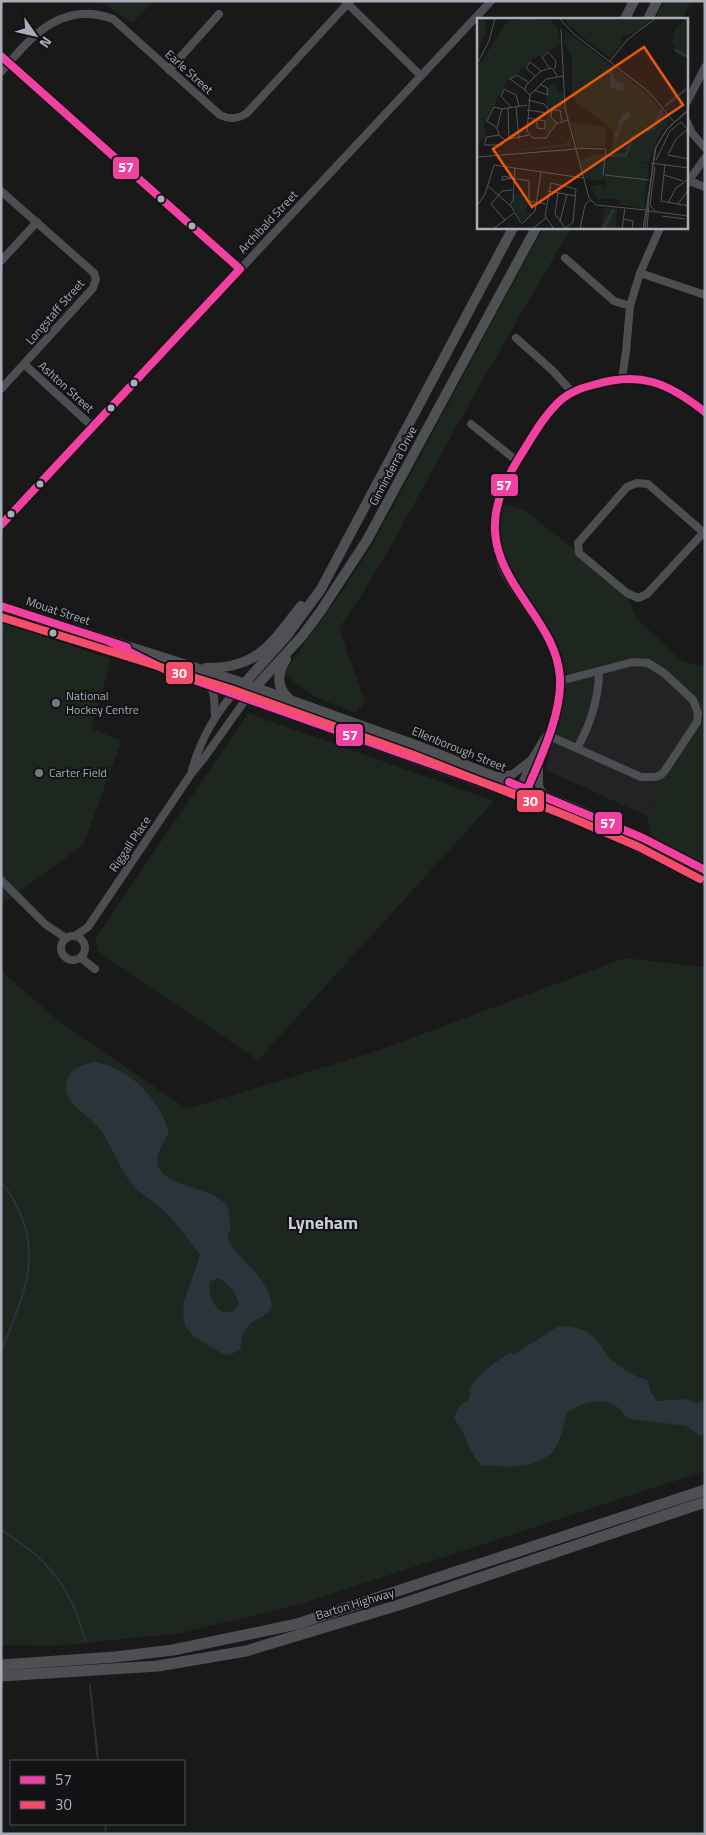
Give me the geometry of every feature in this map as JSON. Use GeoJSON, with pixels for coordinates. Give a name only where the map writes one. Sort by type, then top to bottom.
{"type":"FeatureCollection","features":[{"type":"Feature","properties":{"kind":"highway","name":"Barton Highway"},"geometry":{"type":"LineString","coordinates":[[1,1665],[114,1657],[174,1650],[297,1624],[705,1490]]}},
{"type":"Feature","properties":{"kind":"highway","name":"Barton Highway"},"geometry":{"type":"LineString","coordinates":[[1,1676],[158,1666],[246,1651],[402,1604],[705,1502]]}},
{"type":"Feature","properties":{"kind":"main road"},"geometry":{"type":"LineString","coordinates":[[626,18],[634,1]]}},
{"type":"Feature","properties":{"kind":"main road"},"geometry":{"type":"LineString","coordinates":[[648,18],[657,1]]}},
{"type":"Feature","properties":{"kind":"main road","name":"Ginninderra Drive"},"geometry":{"type":"LineString","coordinates":[[233,694],[285,638],[321,589],[512,229]]}},
{"type":"Feature","properties":{"kind":"main road","name":"Ginninderra Drive"},"geometry":{"type":"LineString","coordinates":[[246,699],[303,635],[367,540],[535,229]]}},
{"type":"Feature","properties":{"kind":"main road"},"geometry":{"type":"LineString","coordinates":[[194,668],[218,668],[236,665],[250,660],[264,650],[309,596],[343,549]]}},
{"type":"Feature","properties":{"kind":"main road","name":"Mouat Street"},"geometry":{"type":"LineString","coordinates":[[1,606],[255,688]]}},
{"type":"Feature","properties":{"kind":"main road"},"geometry":{"type":"LineString","coordinates":[[290,700],[280,687],[279,674],[283,664],[303,635]]}},
{"type":"Feature","properties":{"kind":"main road","name":"Mouat Street"},"geometry":{"type":"LineString","coordinates":[[108,641],[166,670],[246,699]]}},
{"type":"Feature","properties":{"kind":"main road","name":"Ellenborough Street"},"geometry":{"type":"LineString","coordinates":[[255,688],[495,776],[522,792],[705,880]]}},
{"type":"Feature","properties":{"kind":"main road","name":"Ellenborough Street"},"geometry":{"type":"LineString","coordinates":[[246,699],[522,792],[544,796],[642,838],[705,870]]}},
{"type":"Feature","properties":{"kind":"street","name":"Archibald Street"},"geometry":{"type":"LineString","coordinates":[[1,525],[491,1]]}},
{"type":"Feature","properties":{"kind":"street"},"geometry":{"type":"LineString","coordinates":[[348,2],[421,76]]}},
{"type":"Feature","properties":{"kind":"street","name":"Earle Street"},"geometry":{"type":"LineString","coordinates":[[1,72],[43,24],[55,14],[78,7],[91,8],[113,19],[220,115],[226,118],[240,118],[247,113],[348,2]]}},
{"type":"Feature","properties":{"kind":"street"},"geometry":{"type":"LineString","coordinates":[[169,70],[219,14]]}},
{"type":"Feature","properties":{"kind":"street"},"geometry":{"type":"LineString","coordinates":[[1,56],[240,269]]}},
{"type":"Feature","properties":{"kind":"street"},"geometry":{"type":"LineString","coordinates":[[688,100],[705,67]]}},
{"type":"Feature","properties":{"kind":"street"},"geometry":{"type":"LineString","coordinates":[[688,124],[692,133],[705,148]]}},
{"type":"Feature","properties":{"kind":"street"},"geometry":{"type":"LineString","coordinates":[[705,158],[688,182],[705,187]]}},
{"type":"Feature","properties":{"kind":"street","name":"Longstaff Street"},"geometry":{"type":"LineString","coordinates":[[1,191],[94,273],[96,279],[93,288],[1,389]]}},
{"type":"Feature","properties":{"kind":"street"},"geometry":{"type":"LineString","coordinates":[[1,261],[37,222]]}},
{"type":"Feature","properties":{"kind":"street"},"geometry":{"type":"LineString","coordinates":[[622,378],[630,306],[640,272],[660,229]]}},
{"type":"Feature","properties":{"kind":"street"},"geometry":{"type":"LineString","coordinates":[[565,258],[614,301],[630,306]]}},
{"type":"Feature","properties":{"kind":"street"},"geometry":{"type":"LineString","coordinates":[[640,272],[705,295]]}},
{"type":"Feature","properties":{"kind":"street"},"geometry":{"type":"LineString","coordinates":[[516,338],[553,371],[572,392]]}},
{"type":"Feature","properties":{"kind":"street"},"geometry":{"type":"LineString","coordinates":[[626,352],[631,378]]}},
{"type":"Feature","properties":{"kind":"street","name":"Ashton Street"},"geometry":{"type":"LineString","coordinates":[[24,364],[93,426]]}},
{"type":"Feature","properties":{"kind":"street"},"geometry":{"type":"LineString","coordinates":[[522,792],[547,735],[560,681],[552,649],[536,619],[504,572],[497,549],[495,516],[498,503],[517,461],[549,412],[572,392],[622,378],[631,378],[666,387],[681,394],[705,412]]}},
{"type":"Feature","properties":{"kind":"street"},"geometry":{"type":"LineString","coordinates":[[471,424],[517,461]]}},
{"type":"Feature","properties":{"kind":"street"},"geometry":{"type":"LineString","coordinates":[[637,483],[648,484],[704,532],[647,594],[638,598],[627,593],[579,553],[578,543],[627,487],[637,483]]}},
{"type":"Feature","properties":{"kind":"street"},"geometry":{"type":"LineString","coordinates":[[547,735],[636,775],[652,778],[661,775],[666,769],[696,722],[697,709],[693,700],[657,668],[648,663],[633,662],[560,681]]}},
{"type":"Feature","properties":{"kind":"street"},"geometry":{"type":"LineString","coordinates":[[577,748],[584,735],[598,693],[599,672]]}},
{"type":"Feature","properties":{"kind":"street","name":"Riggall Place"},"geometry":{"type":"LineString","coordinates":[[211,686],[215,700],[214,718]]}},
{"type":"Feature","properties":{"kind":"street","name":"Riggall Place"},"geometry":{"type":"LineString","coordinates":[[191,774],[214,718],[233,694]]}},
{"type":"Feature","properties":{"kind":"street","name":"Riggall Place"},"geometry":{"type":"LineString","coordinates":[[84,944],[88,927],[191,774],[246,699]]}},
{"type":"Feature","properties":{"kind":"street"},"geometry":{"type":"LineString","coordinates":[[495,776],[513,774],[536,760]]}},
{"type":"Feature","properties":{"kind":"street"},"geometry":{"type":"LineString","coordinates":[[536,760],[539,786],[544,796]]}},
{"type":"Feature","properties":{"kind":"street"},"geometry":{"type":"LineString","coordinates":[[1,880],[46,924],[66,938]]}},
{"type":"Feature","properties":{"kind":"street"},"geometry":{"type":"LineString","coordinates":[[46,924],[61,946],[62,954],[67,959],[74,961],[81,958],[85,952],[84,944],[75,936],[66,938],[61,946]]}},
{"type":"Feature","properties":{"kind":"street","name":"Riggall Place"},"geometry":{"type":"LineString","coordinates":[[75,936],[88,927]]}},
{"type":"Feature","properties":{"kind":"street"},"geometry":{"type":"LineString","coordinates":[[81,958],[95,969]]}},
{"type":"Feature","properties":{"kind":"shaded area"},"geometry":{"type":"Polygon","coordinates":[[[96,1],[154,1],[132,23],[108,6],[96,1]]]}},
{"type":"Feature","properties":{"kind":"shaded area"},"geometry":{"type":"Polygon","coordinates":[[[664,1],[691,1],[682,18],[656,18],[664,1]]]}},
{"type":"Feature","properties":{"kind":"shaded area"},"geometry":{"type":"Polygon","coordinates":[[[542,229],[570,229],[468,406],[385,556],[339,628],[365,702],[356,713],[317,698],[285,675],[287,668],[346,586],[376,538],[542,229]]]}},
{"type":"Feature","properties":{"kind":"shaded area"},"geometry":{"type":"Polygon","coordinates":[[[503,504],[524,510],[600,569],[627,593],[636,618],[682,661],[705,667],[705,865],[650,836],[647,816],[658,795],[649,790],[699,716],[646,661],[612,664],[571,677],[567,673],[562,664],[555,639],[508,565],[502,539],[503,504]]]}},
{"type":"Feature","properties":{"kind":"shaded area","name":"National Hockey Centre"},"geometry":{"type":"Polygon","coordinates":[[[1,622],[111,659],[91,728],[121,741],[84,844],[1,905],[1,622]]]}},
{"type":"Feature","properties":{"kind":"shaded area"},"geometry":{"type":"Polygon","coordinates":[[[646,661],[699,716],[649,791],[658,794],[647,816],[546,770],[565,683],[646,661]]]}},
{"type":"Feature","properties":{"kind":"shaded area"},"geometry":{"type":"Polygon","coordinates":[[[586,680],[595,683],[593,694],[588,693],[576,730],[581,733],[578,740],[571,742],[555,735],[566,689],[586,680]]]}},
{"type":"Feature","properties":{"kind":"shaded area"},"geometry":{"type":"Polygon","coordinates":[[[248,713],[494,801],[258,1060],[97,951],[96,938],[248,713]]]}},
{"type":"Feature","properties":{"kind":"shaded area"},"geometry":{"type":"Polygon","coordinates":[[[625,958],[705,967],[705,1471],[304,1603],[182,1633],[55,1646],[1,1645],[1,971],[61,1023],[187,1109],[380,1050],[625,958]]]}},
{"type":"Feature","properties":{"kind":"shaded area"},"geometry":{"type":"Polygon","coordinates":[[[94,1062],[120,1070],[141,1086],[150,1097],[158,1108],[169,1132],[157,1157],[160,1170],[176,1182],[210,1194],[220,1199],[227,1206],[231,1232],[228,1233],[228,1239],[235,1250],[260,1278],[268,1292],[272,1307],[266,1314],[248,1326],[243,1334],[240,1349],[230,1355],[221,1353],[193,1336],[185,1326],[184,1302],[200,1255],[169,1216],[132,1184],[99,1128],[71,1101],[68,1095],[66,1088],[67,1080],[71,1073],[94,1062]],[[218,1278],[210,1282],[212,1300],[220,1310],[233,1312],[239,1304],[234,1292],[218,1278]]]}},
{"type":"Feature","properties":{"kind":"shaded area"},"geometry":{"type":"Polygon","coordinates":[[[567,1326],[581,1329],[589,1334],[597,1340],[608,1357],[622,1368],[648,1380],[651,1393],[657,1401],[687,1399],[697,1404],[705,1399],[705,1436],[699,1435],[686,1426],[631,1419],[611,1403],[598,1401],[577,1406],[567,1413],[558,1443],[544,1459],[524,1465],[481,1465],[454,1419],[458,1407],[468,1400],[471,1392],[469,1390],[473,1384],[493,1364],[511,1352],[513,1355],[557,1327],[567,1326]]]}},
{"type":"Feature","properties":{"kind":"waterway"},"geometry":{"type":"LineString","coordinates":[[1,1182],[11,1195],[22,1218],[29,1253],[25,1286],[1,1351]]}},
{"type":"Feature","properties":{"kind":"waterway"},"geometry":{"type":"LineString","coordinates":[[1,1529],[32,1551],[54,1573],[73,1605],[85,1641]]}},
{"type":"Feature","properties":{"kind":"waterway"},"geometry":{"type":"LineString","coordinates":[[90,1686],[98,1760]]}},
{"type":"Feature","properties":{"kind":"waterway"},"geometry":{"type":"LineString","coordinates":[[105,1825],[106,1834]]}},
{"type":"Feature","properties":{"kind":"transit line","name":"57"},"geometry":{"type":"LineString","coordinates":[[1,56],[240,269],[1,525]]}},
{"type":"Feature","properties":{"kind":"transit line","name":"57"},"geometry":{"type":"LineString","coordinates":[[108,641],[166,670],[524,797],[553,723],[560,693],[560,678],[556,658],[549,639],[516,588],[506,570],[499,551],[495,520],[503,488],[518,459],[541,423],[556,404],[573,392],[610,381],[639,379],[652,382],[678,393],[705,412]]}},
{"type":"Feature","properties":{"kind":"transit line","name":"57"},"geometry":{"type":"LineString","coordinates":[[1,606],[127,647]]}},
{"type":"Feature","properties":{"kind":"transit line","name":"30"},"geometry":{"type":"LineString","coordinates":[[1,617],[231,689],[414,755],[639,847],[700,879]]}},
{"type":"Feature","properties":{"kind":"transit line","name":"57"},"geometry":{"type":"LineString","coordinates":[[509,782],[643,838],[705,870]]}},
{"type":"Feature","properties":{"kind":"place","name":"National Hockey Centre"},"geometry":{"type":"Point","coordinates":[56,703]}},
{"type":"Feature","properties":{"kind":"place","name":"Carter Field"},"geometry":{"type":"Point","coordinates":[39,773]}},
{"type":"Feature","properties":{"kind":"district","name":"Lyneham"},"geometry":{"type":"Point","coordinates":[323,1223]}}]}
